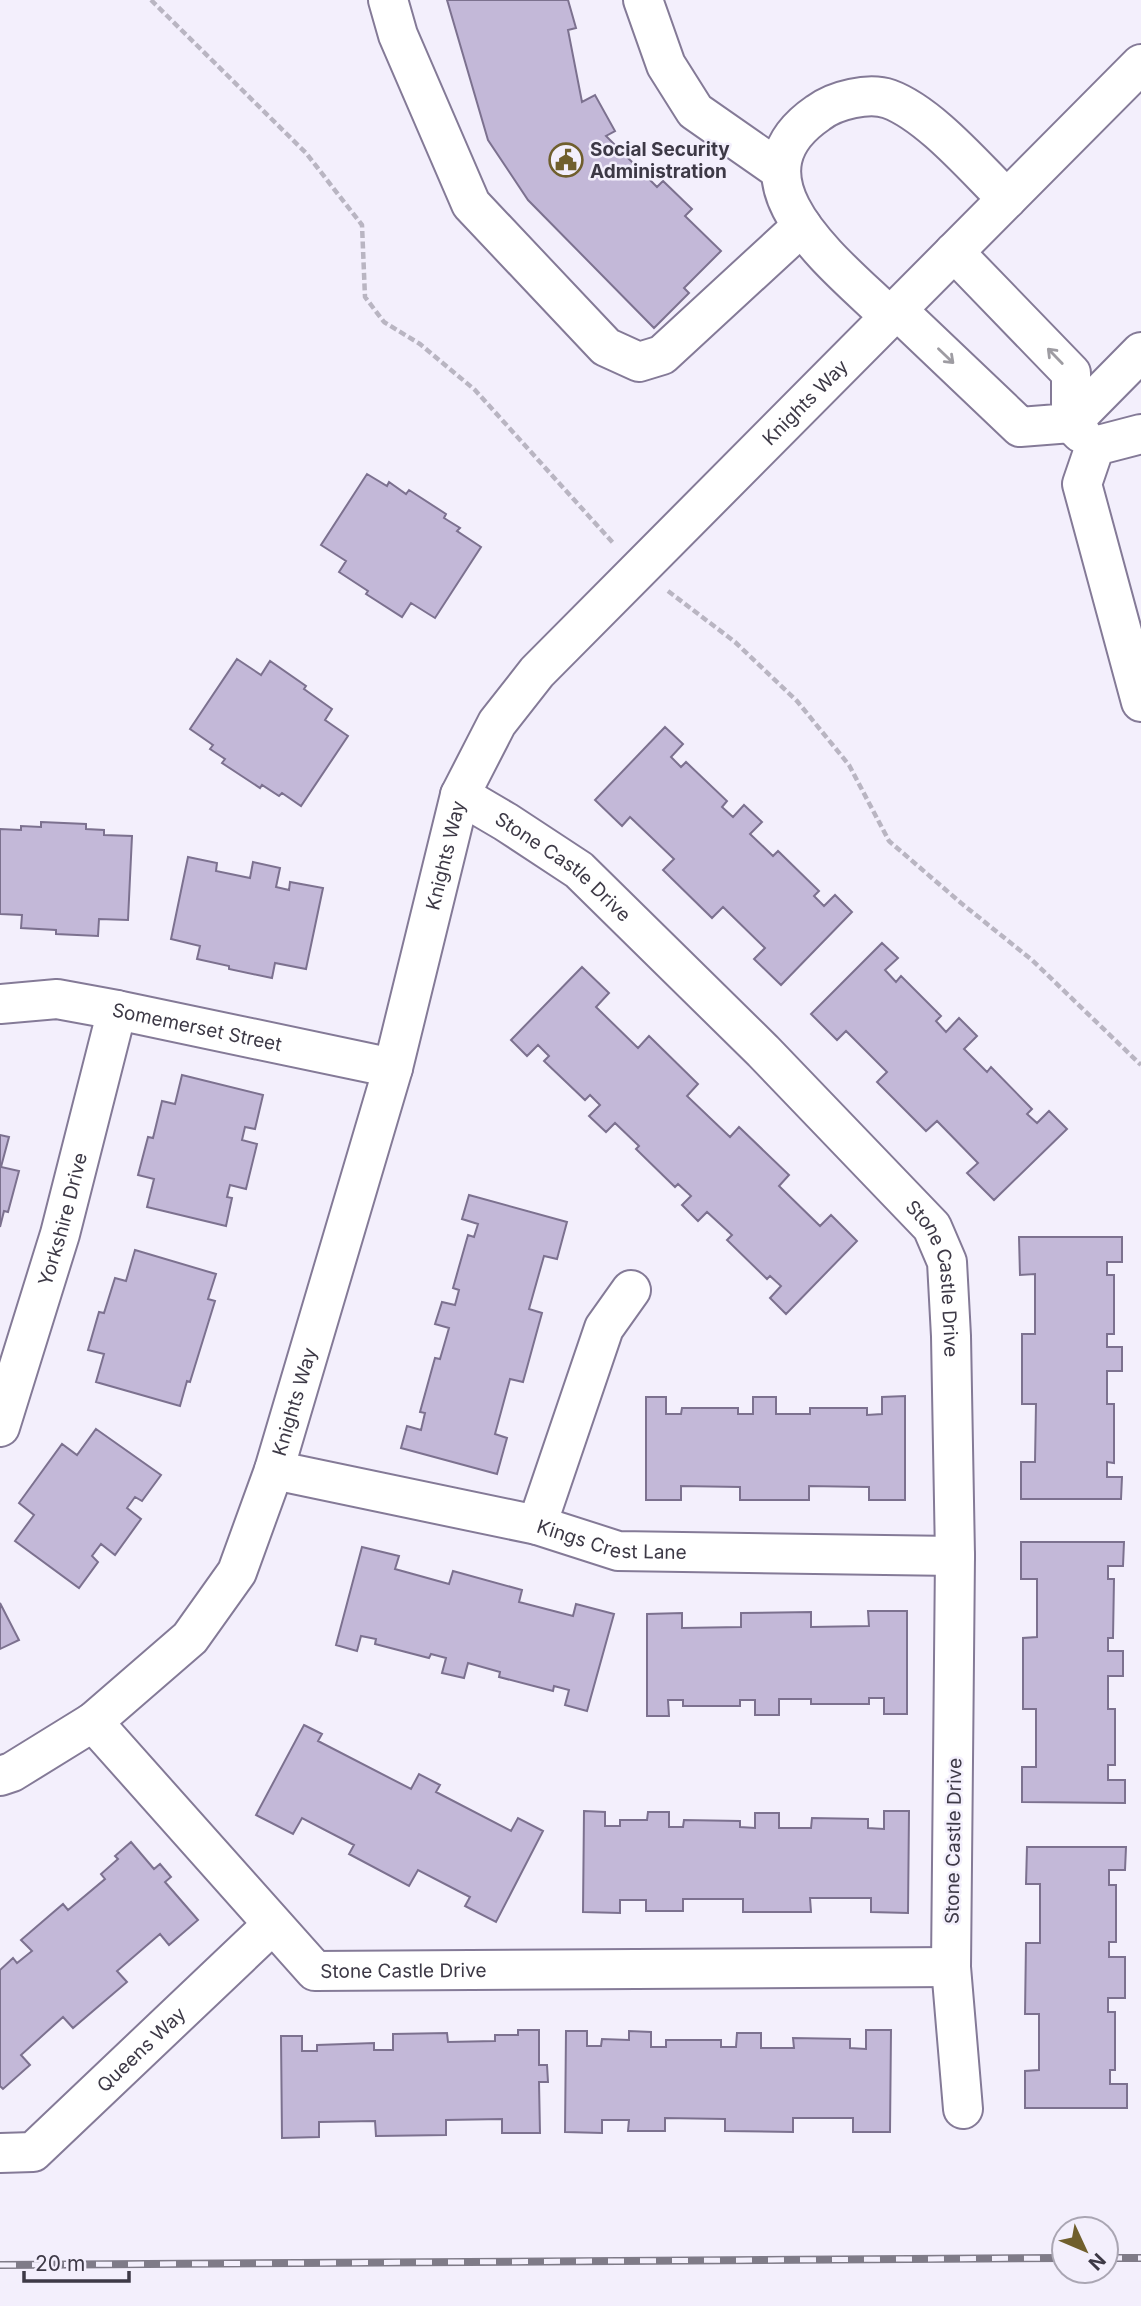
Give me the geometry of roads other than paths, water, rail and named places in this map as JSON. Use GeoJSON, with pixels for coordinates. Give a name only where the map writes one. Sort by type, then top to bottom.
{"type":"FeatureCollection","features":[{"type":"Feature","properties":{"kind":"street"},"geometry":{"type":"LineString","coordinates":[[388,0],[398,35],[471,204],[606,347],[639,362],[662,355],[802,226]]}},
{"type":"Feature","properties":{"kind":"street"},"geometry":{"type":"LineString","coordinates":[[643,0],[666,65],[695,111],[781,170]]}},
{"type":"Feature","properties":{"kind":"street","name":"Knights Way"},"geometry":{"type":"LineString","coordinates":[[0,1776],[12,1772],[93,1723],[190,1638],[237,1572],[274,1470],[393,1068],[460,795],[497,723],[537,672],[1141,64]]}},
{"type":"Feature","properties":{"kind":"street"},"geometry":{"type":"LineString","coordinates":[[1007,199],[914,112],[880,96],[849,100],[820,110],[786,145],[781,170],[786,198],[814,243],[1020,427],[1083,435],[1141,434]]}},
{"type":"Feature","properties":{"kind":"street"},"geometry":{"type":"LineString","coordinates":[[954,252],[1071,373],[1083,435],[1082,484],[1141,702]]}},
{"type":"Feature","properties":{"kind":"street"},"geometry":{"type":"LineString","coordinates":[[1083,435],[1141,352]]}},
{"type":"Feature","properties":{"kind":"street","name":"Stone Castle Drive"},"geometry":{"type":"LineString","coordinates":[[460,795],[579,870],[762,1051],[932,1227],[947,1262],[955,1556],[951,1967],[963,2109]]}},
{"type":"Feature","properties":{"kind":"street","name":"Somemerset Street"},"geometry":{"type":"LineString","coordinates":[[0,1004],[57,999],[393,1068]]}},
{"type":"Feature","properties":{"kind":"street","name":"Yorkshire Drive"},"geometry":{"type":"LineString","coordinates":[[0,1427],[60,1234],[117,1010]]}},
{"type":"Feature","properties":{"kind":"street"},"geometry":{"type":"LineString","coordinates":[[537,1525],[604,1328],[631,1290]]}},
{"type":"Feature","properties":{"kind":"street","name":"Kings Crest Lane"},"geometry":{"type":"LineString","coordinates":[[274,1470],[537,1525],[618,1551],[955,1556]]}},
{"type":"Feature","properties":{"kind":"street","name":"Stone Castle Drive"},"geometry":{"type":"LineString","coordinates":[[93,1723],[315,1971],[951,1967]]}},
{"type":"Feature","properties":{"kind":"street","name":"Queens Way"},"geometry":{"type":"LineString","coordinates":[[0,2153],[33,2152],[272,1925]]}},
{"type":"Feature","properties":{"kind":"railway"},"geometry":{"type":"LineString","coordinates":[[0,2265],[1050,2258]]}},
{"type":"Feature","properties":{"kind":"railway"},"geometry":{"type":"LineString","coordinates":[[1120,2258],[1141,2258]]}},
{"type":"Feature","properties":{"kind":"place","name":"Social Security Administration"},"geometry":{"type":"Point","coordinates":[566,160]}}]}
